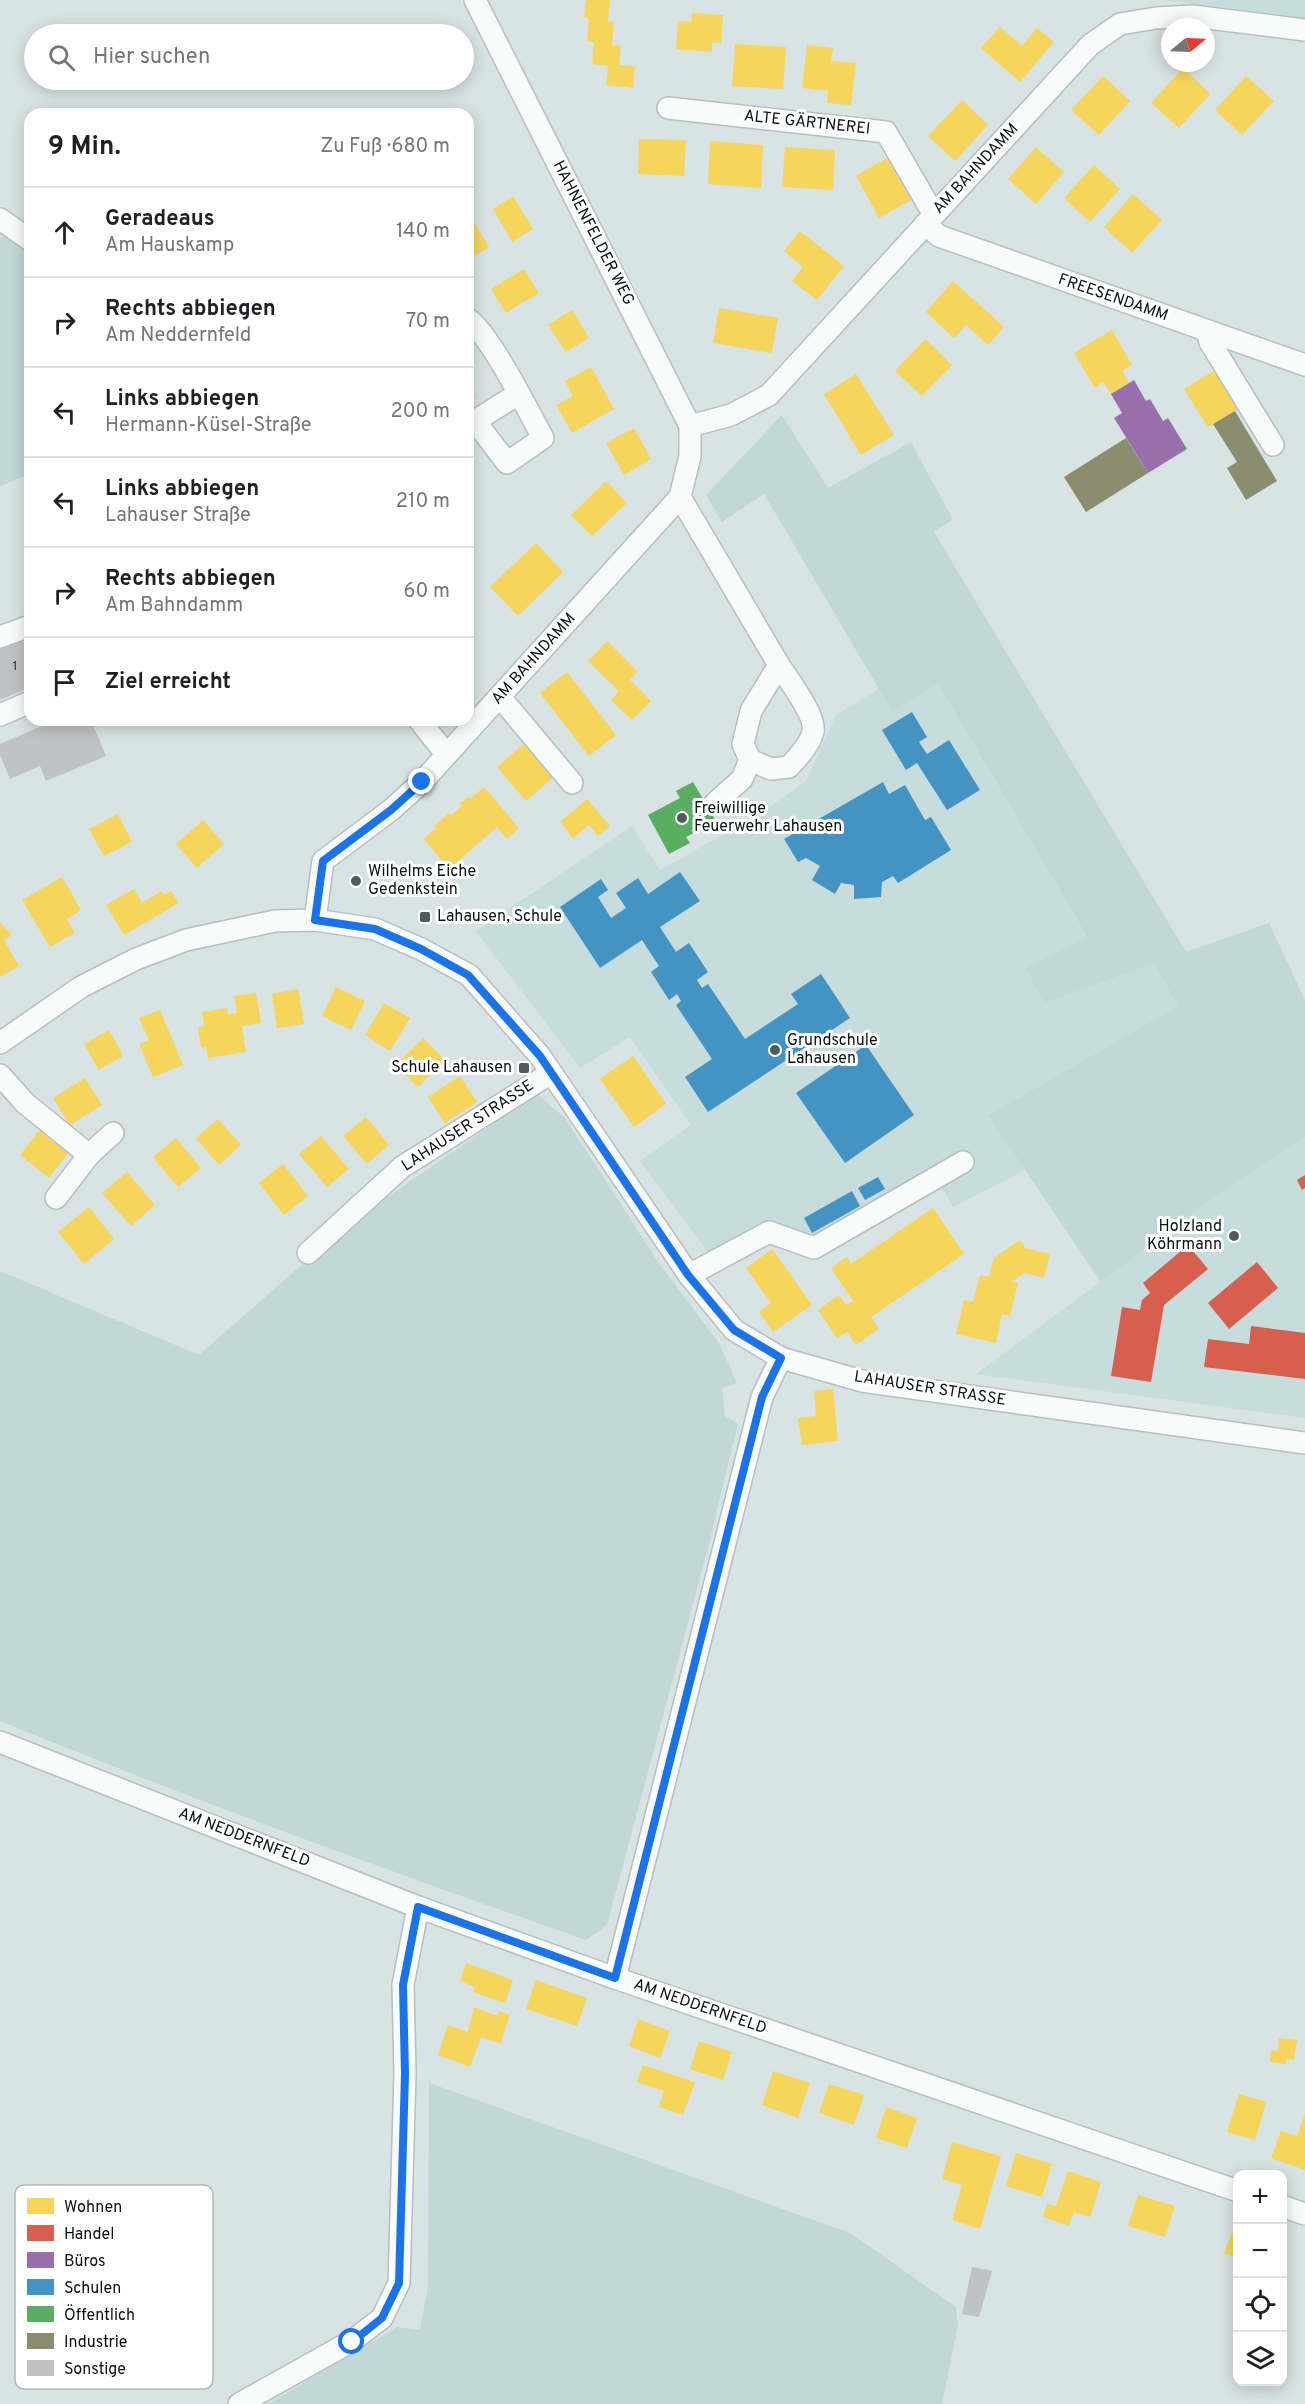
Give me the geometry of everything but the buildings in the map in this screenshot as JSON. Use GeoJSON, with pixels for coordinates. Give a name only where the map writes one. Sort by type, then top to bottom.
{"type":"FeatureCollection","features":[{"type":"Feature","properties":{"kind":"street","name":"HAHNENFELDER WEG"},"geometry":{"type":"LineString","coordinates":[[475,0],[690,426],[690,456],[687,472]]}},
{"type":"Feature","properties":{"kind":"street","name":"AM BAHNDAMM"},"geometry":{"type":"LineString","coordinates":[[690,426],[731,415],[769,395],[1090,45],[1120,24],[1156,18],[1192,16],[1305,30]]}},
{"type":"Feature","properties":{"kind":"street","name":"ALTE GÄRTNEREI"},"geometry":{"type":"LineString","coordinates":[[668,108],[886,132],[930,219]]}},
{"type":"Feature","properties":{"kind":"street"},"geometry":{"type":"LineString","coordinates":[[0,219],[24,236]]}},
{"type":"Feature","properties":{"kind":"street","name":"FREESENDAMM"},"geometry":{"type":"LineString","coordinates":[[930,219],[939,236],[1305,365]]}},
{"type":"Feature","properties":{"kind":"street"},"geometry":{"type":"LineString","coordinates":[[474,323],[518,394]]}},
{"type":"Feature","properties":{"kind":"street"},"geometry":{"type":"LineString","coordinates":[[1207,331],[1210,342],[1273,445]]}},
{"type":"Feature","properties":{"kind":"street","name":"AM BAHNDAMM"},"geometry":{"type":"LineString","coordinates":[[474,724],[680,497],[687,472]]}},
{"type":"Feature","properties":{"kind":"street"},"geometry":{"type":"LineString","coordinates":[[680,497],[809,713],[814,730],[807,747],[789,767],[771,770],[750,760],[743,744],[751,711],[779,665]]}},
{"type":"Feature","properties":{"kind":"street"},"geometry":{"type":"LineString","coordinates":[[0,637],[24,628]]}},
{"type":"Feature","properties":{"kind":"street"},"geometry":{"type":"LineString","coordinates":[[500,697],[572,783]]}},
{"type":"Feature","properties":{"kind":"street"},"geometry":{"type":"LineString","coordinates":[[0,715],[24,705]]}},
{"type":"Feature","properties":{"kind":"street"},"geometry":{"type":"LineString","coordinates":[[423,726],[446,754]]}},
{"type":"Feature","properties":{"kind":"street","name":"AM BAHNDAMM"},"geometry":{"type":"LineString","coordinates":[[315,920],[323,861],[391,810],[422,782],[473,726]]}},
{"type":"Feature","properties":{"kind":"street"},"geometry":{"type":"LineString","coordinates":[[715,803],[742,779],[750,760]]}},
{"type":"Feature","properties":{"kind":"street","name":"LAHAUSER STRASSE"},"geometry":{"type":"LineString","coordinates":[[0,1043],[81,987],[146,955],[186,940],[275,921],[315,920],[375,929],[421,949],[468,975],[524,1036],[688,1275],[734,1330],[781,1358],[862,1381],[1305,1443]]}},
{"type":"Feature","properties":{"kind":"street","name":"LAHAUSER STRASSE"},"geometry":{"type":"LineString","coordinates":[[308,1253],[402,1167],[550,1072]]}},
{"type":"Feature","properties":{"kind":"street"},"geometry":{"type":"LineString","coordinates":[[0,1075],[25,1103],[89,1155]]}},
{"type":"Feature","properties":{"kind":"street"},"geometry":{"type":"LineString","coordinates":[[56,1198],[89,1155],[113,1133]]}},
{"type":"Feature","properties":{"kind":"street"},"geometry":{"type":"LineString","coordinates":[[688,1275],[769,1232],[814,1248],[963,1162]]}},
{"type":"Feature","properties":{"kind":"street"},"geometry":{"type":"LineString","coordinates":[[615,1978],[762,1397],[781,1358]]}},
{"type":"Feature","properties":{"kind":"street","name":"AM NEDDERNFELD"},"geometry":{"type":"LineString","coordinates":[[0,1742],[418,1907],[615,1978],[1233,2189]]}},
{"type":"Feature","properties":{"kind":"street"},"geometry":{"type":"LineString","coordinates":[[239,2404],[352,2342],[382,2318],[399,2283],[405,2074],[403,1985],[418,1907]]}},
{"type":"Feature","properties":{"kind":"street"},"geometry":{"type":"LineString","coordinates":[[1287,2208],[1305,2214]]}},
{"type":"Feature","properties":{"kind":"shaded area"},"geometry":{"type":"Polygon","coordinates":[[[1161,0],[1305,0],[1305,19],[1278,14],[1161,0]]]}},
{"type":"Feature","properties":{"kind":"shaded area"},"geometry":{"type":"Polygon","coordinates":[[[4,236],[24,251],[24,476],[0,486],[0,238],[4,236]]]}},
{"type":"Feature","properties":{"kind":"shaded area"},"geometry":{"type":"Polygon","coordinates":[[[782,415],[828,488],[911,442],[953,520],[934,532],[1186,952],[1269,923],[1305,1000],[1305,1137],[1225,1189],[1101,1282],[988,1115],[1178,1006],[1154,963],[1044,1003],[1026,968],[1087,937],[938,684],[892,711],[764,494],[722,522],[706,495],[782,415]]]}},
{"type":"Feature","properties":{"kind":"shaded area","name":"Grundschule Lahausen"},"geometry":{"type":"Polygon","coordinates":[[[937,683],[1087,938],[1026,968],[1112,977],[1154,963],[1178,1006],[989,1114],[1025,1170],[953,1207],[941,1186],[818,1257],[769,1238],[720,1268],[640,1161],[691,1125],[630,1037],[580,1068],[476,931],[632,826],[660,870],[760,814],[806,781],[836,715],[879,689],[892,710],[937,683]]]}},
{"type":"Feature","properties":{"kind":"shaded area"},"geometry":{"type":"Polygon","coordinates":[[[537,1094],[565,1118],[658,1262],[719,1343],[737,1383],[722,1388],[725,1416],[738,1424],[708,1548],[607,1925],[586,1940],[292,1834],[0,1721],[0,1271],[199,1355],[347,1225],[537,1094]]]}},
{"type":"Feature","properties":{"kind":"shaded area","name":"Holzland Köhrmann"},"geometry":{"type":"Polygon","coordinates":[[[1305,1137],[1305,1418],[976,1374],[1225,1189],[1305,1137]]]}},
{"type":"Feature","properties":{"kind":"shaded area"},"geometry":{"type":"Polygon","coordinates":[[[429,2083],[850,2233],[956,2307],[958,2325],[942,2404],[268,2404],[397,2327],[420,2330],[428,2286],[429,2083]]]}},
{"type":"Feature","properties":{"kind":"place","name":"Freiwillige Feuerwehr Lahausen"},"geometry":{"type":"Point","coordinates":[682,818]}},
{"type":"Feature","properties":{"kind":"place","name":"Wilhelms Eiche Gedenkstein"},"geometry":{"type":"Point","coordinates":[356,881]}},
{"type":"Feature","properties":{"kind":"place","name":"Lahausen, Schule"},"geometry":{"type":"Point","coordinates":[425,917]}},
{"type":"Feature","properties":{"kind":"place","name":"Grundschule Lahausen"},"geometry":{"type":"Point","coordinates":[775,1050]}},
{"type":"Feature","properties":{"kind":"place","name":"Schule Lahausen"},"geometry":{"type":"Point","coordinates":[524,1068]}},
{"type":"Feature","properties":{"kind":"place","name":"Holzland Köhrmann"},"geometry":{"type":"Point","coordinates":[1234,1236]}},
{"type":"Feature","properties":{"kind":"route"},"geometry":{"type":"LineString","coordinates":[[352,2342],[382,2318],[399,2283],[405,2074],[403,1985],[418,1907],[615,1978],[762,1397],[781,1358],[734,1330],[688,1275],[540,1056],[468,975],[421,949],[375,929],[315,920],[323,861],[391,810],[422,782]]}}]}
